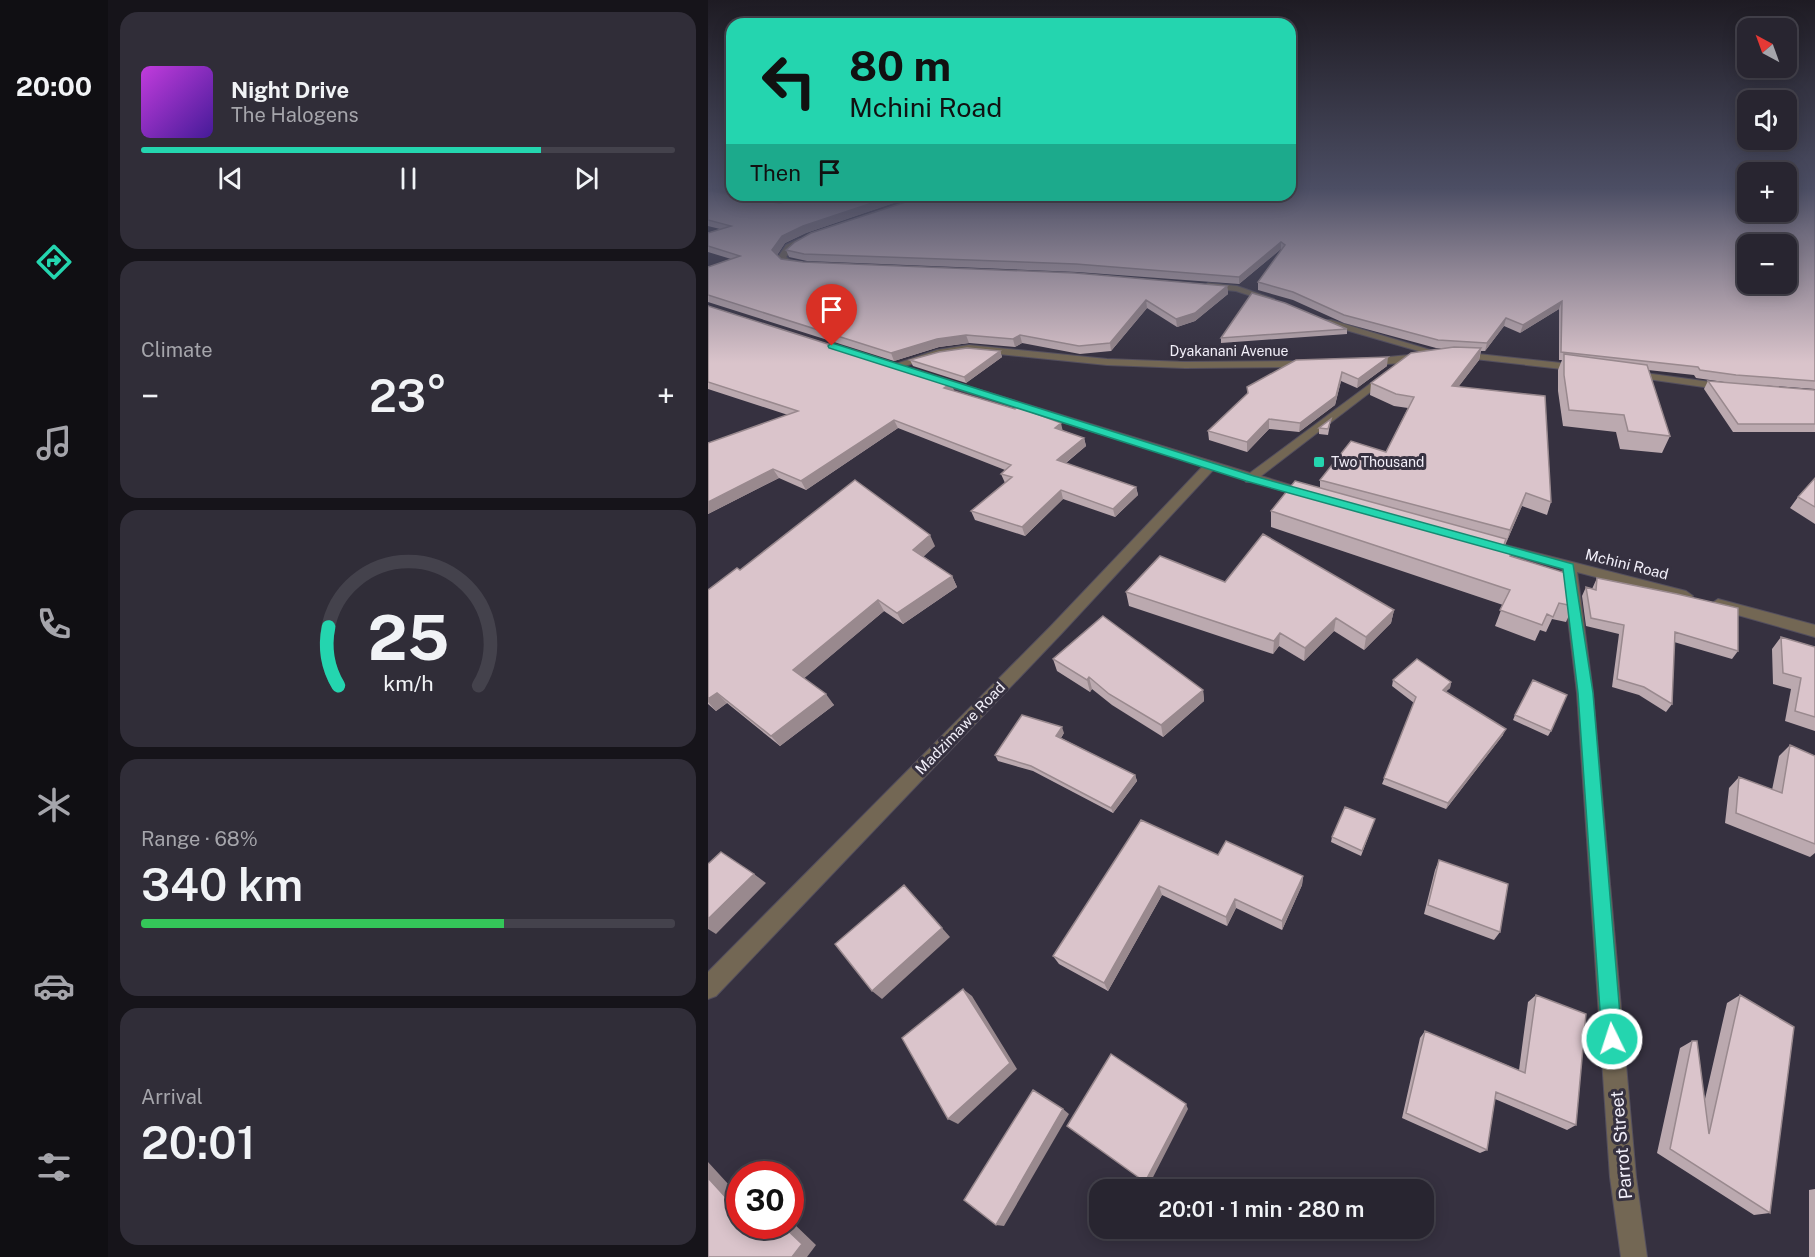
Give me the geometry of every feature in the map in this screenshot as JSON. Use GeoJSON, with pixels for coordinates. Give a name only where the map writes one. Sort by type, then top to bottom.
{"type":"FeatureCollection","features":[{"type":"Feature","properties":{"kind":"street"},"geometry":{"type":"LineString","coordinates":[[792,246],[782,257],[788,262],[816,265]]}},
{"type":"Feature","properties":{"kind":"street"},"geometry":{"type":"LineString","coordinates":[[1193,285],[1236,289],[1278,301]]}},
{"type":"Feature","properties":{"kind":"street"},"geometry":{"type":"LineString","coordinates":[[1319,318],[1340,327],[1434,353],[1498,357],[1590,369]]}},
{"type":"Feature","properties":{"kind":"street","name":"Dyakanani Avenue"},"geometry":{"type":"LineString","coordinates":[[1210,466],[890,365],[940,352],[969,348],[1107,362],[1196,365],[1317,363]]}},
{"type":"Feature","properties":{"kind":"street"},"geometry":{"type":"LineString","coordinates":[[1361,362],[1405,360],[1434,353]]}},
{"type":"Feature","properties":{"kind":"street"},"geometry":{"type":"LineString","coordinates":[[1250,479],[1405,360]]}},
{"type":"Feature","properties":{"kind":"street"},"geometry":{"type":"LineString","coordinates":[[1624,374],[1741,389]]}},
{"type":"Feature","properties":{"kind":"street"},"geometry":{"type":"LineString","coordinates":[[1210,466],[1318,498]]}},
{"type":"Feature","properties":{"kind":"street","name":"Madzimawe Road"},"geometry":{"type":"LineString","coordinates":[[708,988],[1056,630],[1210,466]]}},
{"type":"Feature","properties":{"kind":"street","name":"Mchini Road"},"geometry":{"type":"LineString","coordinates":[[1478,542],[1815,631]]}},
{"type":"Feature","properties":{"kind":"street","name":"Parrot Street"},"geometry":{"type":"LineString","coordinates":[[1569,567],[1585,693],[1623,1177],[1634,1257]]}},
{"type":"Feature","properties":{"kind":"building"},"geometry":{"type":"Polygon","coordinates":[[[708,246],[775,246],[772,250],[781,259],[803,262],[1075,273],[1227,286],[1195,313],[1176,319],[1146,300],[1110,343],[1079,346],[1020,335],[1013,339],[966,335],[937,339],[891,353],[708,295],[708,267],[740,256],[708,246]]]}},
{"type":"Feature","properties":{"kind":"building"},"geometry":{"type":"Polygon","coordinates":[[[791,246],[1277,246],[1239,277],[1076,264],[804,254],[786,250],[791,246]]]}},
{"type":"Feature","properties":{"kind":"building"},"geometry":{"type":"Polygon","coordinates":[[[1285,246],[1737,246],[1737,294],[1797,294],[1797,246],[1815,246],[1815,381],[1736,375],[1700,370],[1698,367],[1561,352],[1562,301],[1523,325],[1506,318],[1487,343],[1438,340],[1344,315],[1293,292],[1258,282],[1285,246]]]}},
{"type":"Feature","properties":{"kind":"building"},"geometry":{"type":"Polygon","coordinates":[[[1252,293],[1285,303],[1347,329],[1221,338],[1252,293]]]}},
{"type":"Feature","properties":{"kind":"building"},"geometry":{"type":"Polygon","coordinates":[[[708,306],[951,383],[944,388],[1015,409],[1018,407],[1061,423],[1055,428],[1084,438],[1057,460],[1136,487],[1113,509],[1061,490],[1022,527],[971,511],[1012,477],[1001,474],[1011,465],[894,420],[801,481],[773,469],[708,502],[708,443],[798,411],[708,382],[708,306]]]}},
{"type":"Feature","properties":{"kind":"building"},"geometry":{"type":"Polygon","coordinates":[[[1454,347],[1481,348],[1452,386],[1545,396],[1551,502],[1526,493],[1510,530],[1320,480],[1351,441],[1386,452],[1414,397],[1396,394],[1371,383],[1411,353],[1454,347]]]}},
{"type":"Feature","properties":{"kind":"building"},"geometry":{"type":"Polygon","coordinates":[[[967,348],[1000,351],[964,377],[910,360],[939,352],[967,348]]]}},
{"type":"Feature","properties":{"kind":"building"},"geometry":{"type":"Polygon","coordinates":[[[1564,354],[1647,365],[1670,436],[1628,431],[1624,415],[1569,410],[1564,375],[1564,354]]]}},
{"type":"Feature","properties":{"kind":"building"},"geometry":{"type":"Polygon","coordinates":[[[1388,357],[1358,379],[1342,372],[1336,396],[1300,423],[1269,419],[1247,442],[1208,431],[1248,393],[1247,387],[1296,360],[1388,357]]]}},
{"type":"Feature","properties":{"kind":"building"},"geometry":{"type":"Polygon","coordinates":[[[1708,381],[1815,390],[1815,424],[1738,424],[1708,381]]]}},
{"type":"Feature","properties":{"kind":"building"},"geometry":{"type":"Polygon","coordinates":[[[1331,419],[1328,429],[1319,428],[1331,419]]]}},
{"type":"Feature","properties":{"kind":"building"},"geometry":{"type":"Polygon","coordinates":[[[1815,478],[1815,507],[1798,497],[1815,478]]]}},
{"type":"Feature","properties":{"kind":"building"},"geometry":{"type":"Polygon","coordinates":[[[855,480],[930,535],[913,550],[952,576],[897,613],[878,600],[793,670],[826,694],[771,736],[717,693],[708,699],[708,590],[737,568],[740,570],[855,480]]]}},
{"type":"Feature","properties":{"kind":"building"},"geometry":{"type":"Polygon","coordinates":[[[1295,481],[1506,539],[1502,550],[1511,553],[1510,556],[1569,574],[1573,606],[1559,603],[1553,617],[1547,614],[1542,625],[1500,610],[1510,590],[1271,511],[1295,481]]]}},
{"type":"Feature","properties":{"kind":"building"},"geometry":{"type":"Polygon","coordinates":[[[1263,534],[1394,610],[1366,637],[1336,618],[1305,648],[1280,633],[1274,641],[1126,592],[1160,556],[1225,582],[1263,534]]]}},
{"type":"Feature","properties":{"kind":"building"},"geometry":{"type":"Polygon","coordinates":[[[1597,578],[1738,608],[1738,651],[1675,632],[1672,704],[1644,687],[1617,679],[1624,625],[1591,618],[1586,587],[1596,590],[1597,578]]]}},
{"type":"Feature","properties":{"kind":"building"},"geometry":{"type":"Polygon","coordinates":[[[1103,616],[1203,690],[1161,725],[1109,694],[1089,677],[1087,680],[1053,659],[1103,616]]]}},
{"type":"Feature","properties":{"kind":"building"},"geometry":{"type":"Polygon","coordinates":[[[1781,637],[1815,647],[1815,717],[1795,711],[1801,678],[1783,673],[1781,637]]]}},
{"type":"Feature","properties":{"kind":"building"},"geometry":{"type":"Polygon","coordinates":[[[1417,659],[1451,682],[1443,690],[1506,729],[1448,803],[1384,778],[1416,697],[1393,680],[1417,659]]]}},
{"type":"Feature","properties":{"kind":"building"},"geometry":{"type":"Polygon","coordinates":[[[1533,680],[1567,695],[1551,731],[1515,715],[1533,680]]]}},
{"type":"Feature","properties":{"kind":"building"},"geometry":{"type":"Polygon","coordinates":[[[1022,715],[1062,727],[1056,736],[1135,775],[1111,808],[1031,766],[995,755],[1022,715]]]}},
{"type":"Feature","properties":{"kind":"building"},"geometry":{"type":"Polygon","coordinates":[[[1790,745],[1815,756],[1815,844],[1736,813],[1739,777],[1782,793],[1790,745]]]}},
{"type":"Feature","properties":{"kind":"building"},"geometry":{"type":"Polygon","coordinates":[[[1345,807],[1375,819],[1362,851],[1332,837],[1345,807]]]}},
{"type":"Feature","properties":{"kind":"building"},"geometry":{"type":"Polygon","coordinates":[[[1141,820],[1218,855],[1226,841],[1303,876],[1282,921],[1235,899],[1226,917],[1159,886],[1104,983],[1053,956],[1141,820]]]}},
{"type":"Feature","properties":{"kind":"building"},"geometry":{"type":"Polygon","coordinates":[[[721,852],[754,874],[708,919],[708,864],[721,852]]]}},
{"type":"Feature","properties":{"kind":"building"},"geometry":{"type":"Polygon","coordinates":[[[1439,860],[1508,884],[1500,932],[1428,905],[1439,860]]]}},
{"type":"Feature","properties":{"kind":"building"},"geometry":{"type":"Polygon","coordinates":[[[904,885],[942,928],[872,991],[835,944],[904,885]]]}},
{"type":"Feature","properties":{"kind":"building"},"geometry":{"type":"Polygon","coordinates":[[[963,989],[1010,1063],[948,1119],[902,1038],[963,989]]]}},
{"type":"Feature","properties":{"kind":"building"},"geometry":{"type":"Polygon","coordinates":[[[1536,995],[1586,1014],[1576,1125],[1496,1092],[1487,1150],[1406,1113],[1425,1031],[1525,1073],[1536,995]]]}},
{"type":"Feature","properties":{"kind":"building"},"geometry":{"type":"Polygon","coordinates":[[[1740,995],[1794,1027],[1770,1213],[1670,1149],[1692,1041],[1697,1041],[1709,1134],[1740,995]]]}},
{"type":"Feature","properties":{"kind":"building"},"geometry":{"type":"Polygon","coordinates":[[[1111,1054],[1186,1104],[1147,1179],[1141,1179],[1067,1126],[1111,1054]]]}},
{"type":"Feature","properties":{"kind":"building"},"geometry":{"type":"Polygon","coordinates":[[[1033,1090],[1063,1109],[996,1225],[964,1200],[1033,1090]]]}},
{"type":"Feature","properties":{"kind":"building"},"geometry":{"type":"Polygon","coordinates":[[[708,1178],[726,1198],[726,1239],[797,1239],[802,1244],[792,1257],[708,1257],[708,1178]]]}},
{"type":"Feature","properties":{"kind":"place","name":"Two Thousand"},"geometry":{"type":"Point","coordinates":[1319,462]}},
{"type":"Feature","properties":{"kind":"route"},"geometry":{"type":"LineString","coordinates":[[832,346],[1250,479],[1569,567],[1585,693],[1612,1039]]}}]}
